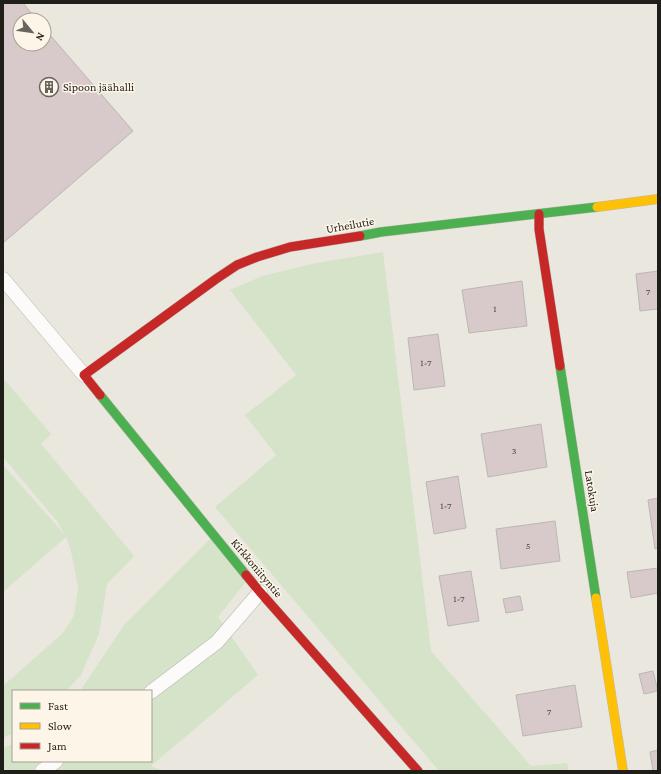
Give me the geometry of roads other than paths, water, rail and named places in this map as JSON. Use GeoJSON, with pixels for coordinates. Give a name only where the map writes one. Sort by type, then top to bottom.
{"type":"FeatureCollection","features":[{"type":"Feature","properties":{"kind":"street","name":"Urheilutie"},"geometry":{"type":"LineString","coordinates":[[84,375],[236,265],[257,257],[290,247],[382,232],[658,199]]}},
{"type":"Feature","properties":{"kind":"street","name":"Latokuja"},"geometry":{"type":"LineString","coordinates":[[539,214],[540,229],[623,771]]}},
{"type":"Feature","properties":{"kind":"street","name":"Kirkkoniityntie"},"geometry":{"type":"LineString","coordinates":[[84,375],[260,592],[418,771]]}},
{"type":"Feature","properties":{"kind":"lane"},"geometry":{"type":"LineString","coordinates":[[3,279],[84,375]]}},
{"type":"Feature","properties":{"kind":"lane"},"geometry":{"type":"LineString","coordinates":[[152,691],[217,642],[260,592]]}},
{"type":"Feature","properties":{"kind":"lane"},"geometry":{"type":"LineString","coordinates":[[42,771],[55,762]]}},
{"type":"Feature","properties":{"kind":"place","name":"Sipoon jäähalli"},"geometry":{"type":"Point","coordinates":[49,87]}}]}
